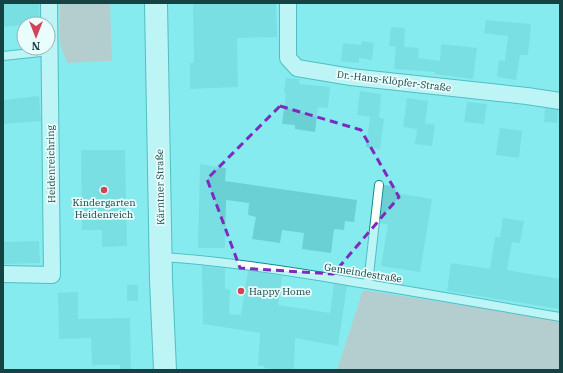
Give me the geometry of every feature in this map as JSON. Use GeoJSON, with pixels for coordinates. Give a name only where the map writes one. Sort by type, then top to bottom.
{"type":"FeatureCollection","features":[{"type":"Feature","properties":{"kind":"main road","name":"Kärntner Straße"},"geometry":{"type":"LineString","coordinates":[[156,3],[161,257],[165,370]]}},
{"type":"Feature","properties":{"kind":"street","name":"Heidenreichring"},"geometry":{"type":"LineString","coordinates":[[49,3],[49,16]]}},
{"type":"Feature","properties":{"kind":"street","name":"Dr.-Hans-Klöpfer-Straße"},"geometry":{"type":"LineString","coordinates":[[288,3],[288,58],[297,68],[351,77],[527,96],[560,101]]}},
{"type":"Feature","properties":{"kind":"street","name":"Heidenreichring"},"geometry":{"type":"LineString","coordinates":[[3,274],[52,275],[50,56]]}},
{"type":"Feature","properties":{"kind":"lane"},"geometry":{"type":"LineString","coordinates":[[3,56],[16,55]]}},
{"type":"Feature","properties":{"kind":"lane"},"geometry":{"type":"LineString","coordinates":[[368,284],[379,185]]}},
{"type":"Feature","properties":{"kind":"lane","name":"Gemeindestraße"},"geometry":{"type":"LineString","coordinates":[[161,257],[207,260],[281,270],[560,317]]}},
{"type":"Feature","properties":{"kind":"highlighted area"},"geometry":{"type":"Polygon","coordinates":[[[280,106],[361,130],[399,197],[333,274],[240,268],[207,179],[280,106]]]}},
{"type":"Feature","properties":{"kind":"shaded area"},"geometry":{"type":"Polygon","coordinates":[[[60,3],[110,3],[112,61],[67,63],[60,44],[60,3]]]}},
{"type":"Feature","properties":{"kind":"shaded area"},"geometry":{"type":"Polygon","coordinates":[[[363,290],[560,320],[560,370],[337,370],[363,290]]]}},
{"type":"Feature","properties":{"kind":"building"},"geometry":{"type":"Polygon","coordinates":[[[3,3],[39,3],[40,16],[16,16],[16,26],[3,27],[3,3]]]}},
{"type":"Feature","properties":{"kind":"building"},"geometry":{"type":"Polygon","coordinates":[[[193,3],[276,3],[277,37],[237,38],[238,87],[190,89],[190,63],[194,63],[193,3]]]}},
{"type":"Feature","properties":{"kind":"building"},"geometry":{"type":"Polygon","coordinates":[[[486,20],[531,24],[528,55],[520,55],[516,80],[497,77],[499,60],[505,61],[508,36],[484,33],[486,20]]]}},
{"type":"Feature","properties":{"kind":"building"},"geometry":{"type":"Polygon","coordinates":[[[391,27],[405,28],[404,47],[389,46],[391,27]]]}},
{"type":"Feature","properties":{"kind":"building"},"geometry":{"type":"Polygon","coordinates":[[[362,41],[374,43],[372,60],[359,58],[359,63],[341,61],[343,43],[361,45],[362,41]]]}},
{"type":"Feature","properties":{"kind":"building"},"geometry":{"type":"Polygon","coordinates":[[[441,44],[477,48],[473,79],[435,74],[435,72],[394,69],[396,46],[419,48],[418,58],[440,61],[441,44]]]}},
{"type":"Feature","properties":{"kind":"building"},"geometry":{"type":"Polygon","coordinates":[[[286,78],[300,79],[299,84],[330,87],[328,108],[318,107],[315,132],[295,129],[295,125],[282,124],[286,93],[284,93],[286,78]]]}},
{"type":"Feature","properties":{"kind":"building"},"geometry":{"type":"Polygon","coordinates":[[[360,91],[381,94],[379,117],[384,119],[380,149],[366,147],[370,117],[357,115],[360,91]]]}},
{"type":"Feature","properties":{"kind":"building"},"geometry":{"type":"Polygon","coordinates":[[[39,96],[41,121],[3,124],[3,100],[39,96]]]}},
{"type":"Feature","properties":{"kind":"building"},"geometry":{"type":"Polygon","coordinates":[[[407,98],[428,101],[425,123],[435,125],[432,146],[415,144],[417,129],[403,127],[407,98]]]}},
{"type":"Feature","properties":{"kind":"building"},"geometry":{"type":"Polygon","coordinates":[[[467,102],[487,104],[484,124],[464,122],[467,102]]]}},
{"type":"Feature","properties":{"kind":"building"},"geometry":{"type":"Polygon","coordinates":[[[545,108],[558,110],[557,123],[544,122],[545,108]]]}},
{"type":"Feature","properties":{"kind":"building"},"geometry":{"type":"Polygon","coordinates":[[[500,128],[522,131],[519,158],[496,155],[500,128]]]}},
{"type":"Feature","properties":{"kind":"building","name":"Kindergarten Heidenreich"},"geometry":{"type":"Polygon","coordinates":[[[81,150],[125,150],[127,246],[102,247],[102,230],[82,230],[81,150]]]}},
{"type":"Feature","properties":{"kind":"building"},"geometry":{"type":"Polygon","coordinates":[[[200,164],[226,168],[225,181],[357,200],[354,222],[345,221],[344,230],[334,229],[331,253],[302,249],[304,233],[282,230],[280,243],[252,239],[256,217],[248,215],[249,203],[226,200],[225,248],[198,248],[200,164]]]}},
{"type":"Feature","properties":{"kind":"building"},"geometry":{"type":"Polygon","coordinates":[[[384,185],[397,187],[396,193],[432,199],[420,272],[381,266],[388,225],[380,223],[384,185]]]}},
{"type":"Feature","properties":{"kind":"building"},"geometry":{"type":"Polygon","coordinates":[[[503,218],[524,221],[520,243],[512,242],[507,270],[560,279],[560,309],[447,291],[451,263],[490,269],[495,237],[500,237],[503,218]]]}},
{"type":"Feature","properties":{"kind":"building"},"geometry":{"type":"Polygon","coordinates":[[[39,241],[40,263],[3,264],[3,242],[39,241]]]}},
{"type":"Feature","properties":{"kind":"building","name":"Happy Home"},"geometry":{"type":"Polygon","coordinates":[[[202,266],[225,268],[225,289],[230,290],[229,314],[241,315],[248,271],[282,276],[278,305],[330,313],[334,284],[347,286],[338,346],[295,338],[294,370],[272,370],[264,368],[264,366],[258,366],[260,333],[203,324],[202,266]]]}},
{"type":"Feature","properties":{"kind":"building"},"geometry":{"type":"Polygon","coordinates":[[[127,285],[138,285],[138,301],[127,301],[127,285]]]}},
{"type":"Feature","properties":{"kind":"building"},"geometry":{"type":"Polygon","coordinates":[[[78,292],[78,319],[130,318],[131,370],[120,370],[120,365],[92,365],[91,338],[59,339],[58,293],[78,292]]]}},
{"type":"Feature","properties":{"kind":"place","name":"Kindergarten Heidenreich"},"geometry":{"type":"Point","coordinates":[104,190]}},
{"type":"Feature","properties":{"kind":"place","name":"Happy Home"},"geometry":{"type":"Point","coordinates":[241,291]}}]}
